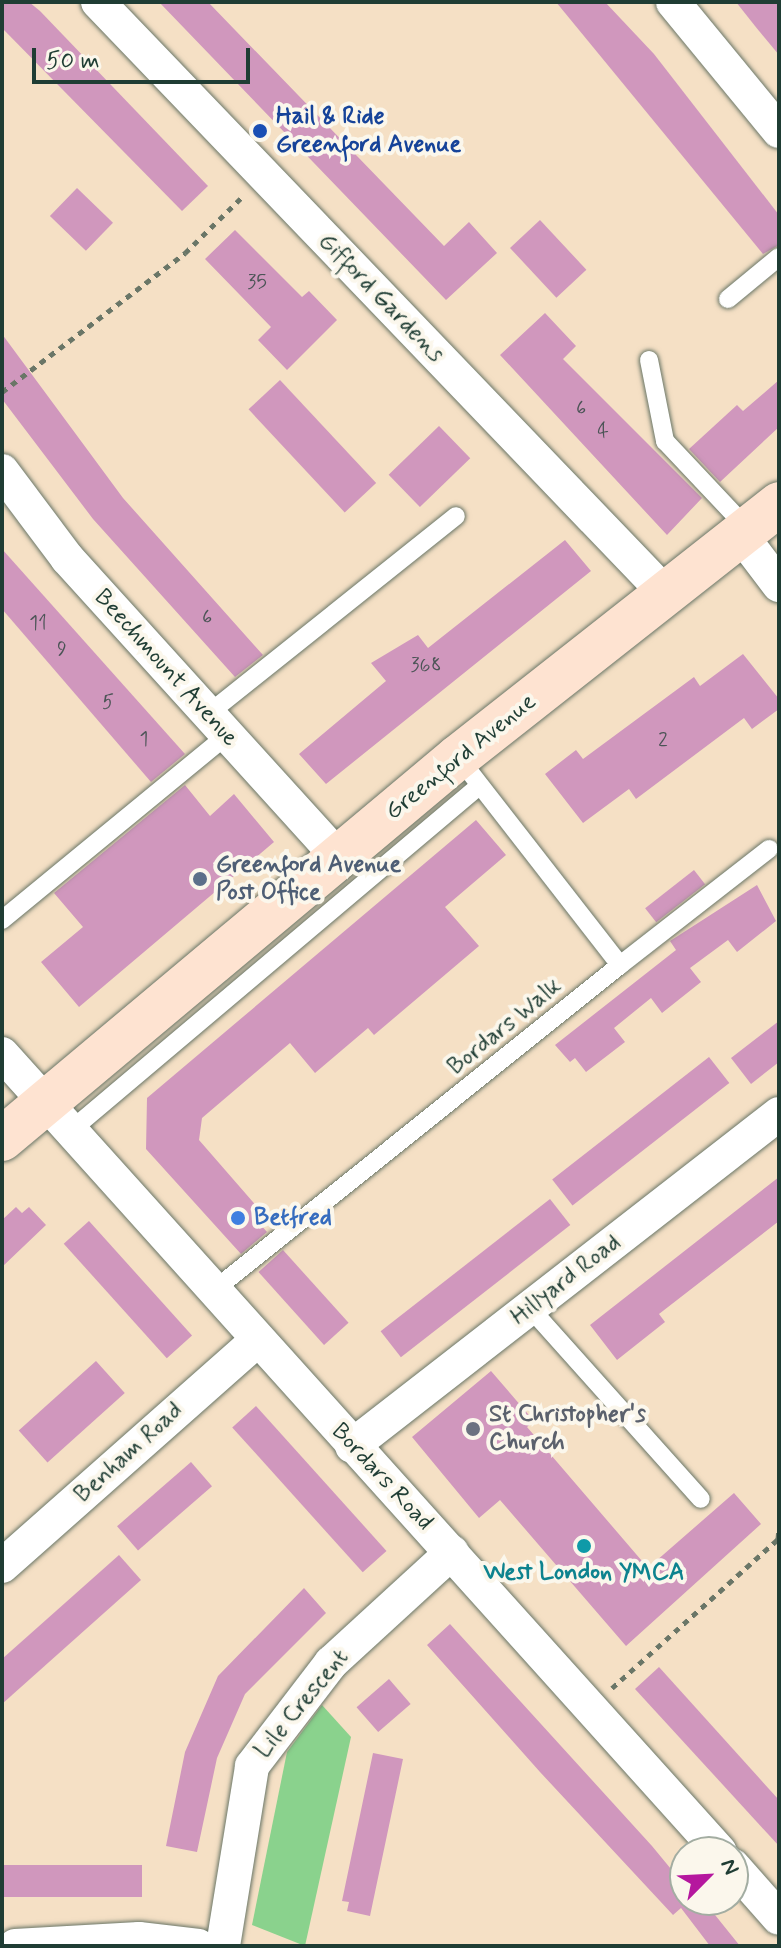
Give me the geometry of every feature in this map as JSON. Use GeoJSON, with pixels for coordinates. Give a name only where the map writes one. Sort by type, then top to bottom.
{"type":"FeatureCollection","features":[{"type":"Feature","properties":{"kind":"street","name":"Gifford Gardens"},"geometry":{"type":"LineString","coordinates":[[98,2],[664,592]]}},
{"type":"Feature","properties":{"kind":"street"},"geometry":{"type":"LineString","coordinates":[[673,2],[779,131]]}},
{"type":"Feature","properties":{"kind":"street","name":"Beechmount Avenue"},"geometry":{"type":"LineString","coordinates":[[2,471],[67,558],[339,858]]}},
{"type":"Feature","properties":{"kind":"street"},"geometry":{"type":"LineString","coordinates":[[756,523],[779,585]]}},
{"type":"Feature","properties":{"kind":"street","name":"Greenford Avenue"},"geometry":{"type":"LineString","coordinates":[[2,1139],[56,1117],[339,858],[468,772],[664,592],[756,523]]}},
{"type":"Feature","properties":{"kind":"street","name":"Bordars Road"},"geometry":{"type":"LineString","coordinates":[[2,1054],[706,1836]]}},
{"type":"Feature","properties":{"kind":"street","name":"Hillyard Road"},"geometry":{"type":"LineString","coordinates":[[352,1446],[779,1114]]}},
{"type":"Feature","properties":{"kind":"street","name":"Benham Road"},"geometry":{"type":"LineString","coordinates":[[2,1566],[257,1340]]}},
{"type":"Feature","properties":{"kind":"street","name":"Lile Crescent"},"geometry":{"type":"LineString","coordinates":[[223,1946],[252,1766],[331,1663],[452,1552]]}},
{"type":"Feature","properties":{"kind":"street"},"geometry":{"type":"LineString","coordinates":[[749,1884],[779,1918]]}},
{"type":"Feature","properties":{"kind":"street"},"geometry":{"type":"LineString","coordinates":[[15,1946],[139,1939],[199,1946]]}},
{"type":"Feature","properties":{"kind":"lane"},"geometry":{"type":"LineString","coordinates":[[728,299],[779,257]]}},
{"type":"Feature","properties":{"kind":"lane"},"geometry":{"type":"LineString","coordinates":[[649,360],[665,441],[756,523]]}},
{"type":"Feature","properties":{"kind":"lane"},"geometry":{"type":"LineString","coordinates":[[2,920],[456,516]]}},
{"type":"Feature","properties":{"kind":"lane"},"geometry":{"type":"LineString","coordinates":[[56,1117],[468,772],[620,965]]}},
{"type":"Feature","properties":{"kind":"lane","name":"Bordars Walk"},"geometry":{"type":"LineString","coordinates":[[213,1291],[769,849]]}},
{"type":"Feature","properties":{"kind":"lane"},"geometry":{"type":"LineString","coordinates":[[530,1308],[701,1499]]}},
{"type":"Feature","properties":{"kind":"path"},"geometry":{"type":"LineString","coordinates":[[2,392],[185,253],[264,176]]}},
{"type":"Feature","properties":{"kind":"path"},"geometry":{"type":"LineString","coordinates":[[589,1707],[778,1539],[779,1528]]}},
{"type":"Feature","properties":{"kind":"green space"},"geometry":{"type":"Polygon","coordinates":[[[322,1705],[351,1737],[305,1946],[252,1925],[287,1752],[322,1705]]]}},
{"type":"Feature","properties":{"kind":"building"},"geometry":{"type":"Polygon","coordinates":[[[2,2],[29,2],[40,11],[208,186],[182,211],[2,28],[2,2]]]}},
{"type":"Feature","properties":{"kind":"building"},"geometry":{"type":"Polygon","coordinates":[[[159,2],[208,2],[444,246],[469,222],[497,253],[446,300],[159,2]]]}},
{"type":"Feature","properties":{"kind":"building"},"geometry":{"type":"Polygon","coordinates":[[[556,2],[605,2],[654,54],[779,215],[779,245],[763,254],[556,2]]]}},
{"type":"Feature","properties":{"kind":"building"},"geometry":{"type":"Polygon","coordinates":[[[736,2],[779,2],[779,55],[755,26],[736,2]]]}},
{"type":"Feature","properties":{"kind":"building"},"geometry":{"type":"Polygon","coordinates":[[[77,188],[113,223],[86,251],[50,216],[77,188]]]}},
{"type":"Feature","properties":{"kind":"building"},"geometry":{"type":"Polygon","coordinates":[[[540,220],[586,270],[556,298],[510,248],[540,220]]]}},
{"type":"Feature","properties":{"kind":"building"},"geometry":{"type":"Polygon","coordinates":[[[235,230],[302,297],[309,291],[337,320],[287,370],[258,340],[271,327],[205,259],[235,230]]]}},
{"type":"Feature","properties":{"kind":"building"},"geometry":{"type":"Polygon","coordinates":[[[545,313],[576,346],[563,359],[702,498],[667,535],[500,355],[545,313]]]}},
{"type":"Feature","properties":{"kind":"building"},"geometry":{"type":"Polygon","coordinates":[[[2,334],[123,498],[263,655],[235,677],[93,519],[2,399],[2,334]]]}},
{"type":"Feature","properties":{"kind":"building"},"geometry":{"type":"Polygon","coordinates":[[[280,380],[376,483],[345,512],[249,409],[280,380]]]}},
{"type":"Feature","properties":{"kind":"building"},"geometry":{"type":"Polygon","coordinates":[[[779,380],[779,427],[720,482],[689,449],[737,405],[743,411],[779,380]]]}},
{"type":"Feature","properties":{"kind":"building"},"geometry":{"type":"Polygon","coordinates":[[[439,426],[470,458],[420,507],[389,475],[439,426]]]}},
{"type":"Feature","properties":{"kind":"building"},"geometry":{"type":"Polygon","coordinates":[[[565,540],[591,571],[326,784],[299,754],[386,681],[371,663],[418,635],[428,648],[565,540]]]}},
{"type":"Feature","properties":{"kind":"building"},"geometry":{"type":"Polygon","coordinates":[[[2,549],[185,754],[151,782],[2,609],[2,549]]]}},
{"type":"Feature","properties":{"kind":"building"},"geometry":{"type":"Polygon","coordinates":[[[743,654],[779,699],[779,709],[752,729],[744,718],[636,799],[629,789],[583,823],[545,774],[576,750],[583,759],[694,677],[700,686],[743,654]]]}},
{"type":"Feature","properties":{"kind":"building"},"geometry":{"type":"Polygon","coordinates":[[[185,785],[210,816],[234,794],[274,842],[79,1007],[41,962],[83,927],[54,893],[185,785]]]}},
{"type":"Feature","properties":{"kind":"building"},"geometry":{"type":"Polygon","coordinates":[[[476,820],[506,855],[445,907],[479,946],[374,1035],[368,1028],[315,1073],[290,1043],[202,1118],[199,1140],[267,1218],[260,1224],[267,1232],[241,1254],[146,1149],[147,1098],[476,820]]]}},
{"type":"Feature","properties":{"kind":"building"},"geometry":{"type":"Polygon","coordinates":[[[694,870],[705,884],[656,922],[645,908],[694,870]]]}},
{"type":"Feature","properties":{"kind":"building"},"geometry":{"type":"Polygon","coordinates":[[[757,885],[776,921],[737,952],[728,940],[690,968],[701,982],[662,1013],[651,998],[614,1028],[625,1042],[586,1072],[575,1058],[570,1062],[555,1045],[676,950],[670,941],[757,885]]]}},
{"type":"Feature","properties":{"kind":"building"},"geometry":{"type":"Polygon","coordinates":[[[779,1021],[779,1062],[751,1084],[731,1058],[779,1021]]]}},
{"type":"Feature","properties":{"kind":"building"},"geometry":{"type":"Polygon","coordinates":[[[709,1057],[729,1083],[573,1206],[552,1180],[709,1057]]]}},
{"type":"Feature","properties":{"kind":"building"},"geometry":{"type":"Polygon","coordinates":[[[779,1177],[779,1221],[659,1314],[665,1322],[617,1360],[590,1325],[779,1177]]]}},
{"type":"Feature","properties":{"kind":"building"},"geometry":{"type":"Polygon","coordinates":[[[550,1199],[570,1225],[401,1357],[381,1331],[550,1199]]]}},
{"type":"Feature","properties":{"kind":"building"},"geometry":{"type":"Polygon","coordinates":[[[16,1207],[22,1213],[29,1207],[46,1225],[2,1267],[2,1220],[16,1207]]]}},
{"type":"Feature","properties":{"kind":"building"},"geometry":{"type":"Polygon","coordinates":[[[89,1221],[192,1335],[167,1358],[64,1244],[89,1221]]]}},
{"type":"Feature","properties":{"kind":"building"},"geometry":{"type":"Polygon","coordinates":[[[283,1250],[349,1323],[324,1345],[258,1272],[283,1250]]]}},
{"type":"Feature","properties":{"kind":"building"},"geometry":{"type":"Polygon","coordinates":[[[96,1361],[125,1393],[47,1463],[19,1431],[96,1361]]]}},
{"type":"Feature","properties":{"kind":"building","name":"West London YMCA"},"geometry":{"type":"Polygon","coordinates":[[[491,1371],[534,1421],[527,1427],[648,1568],[734,1493],[761,1524],[626,1646],[500,1500],[479,1518],[412,1437],[491,1371]]]}},
{"type":"Feature","properties":{"kind":"building"},"geometry":{"type":"Polygon","coordinates":[[[256,1406],[386,1551],[363,1572],[232,1427],[256,1406]]]}},
{"type":"Feature","properties":{"kind":"building"},"geometry":{"type":"Polygon","coordinates":[[[191,1462],[212,1486],[138,1550],[117,1526],[191,1462]]]}},
{"type":"Feature","properties":{"kind":"building"},"geometry":{"type":"Polygon","coordinates":[[[119,1555],[141,1580],[2,1704],[2,1659],[119,1555]]]}},
{"type":"Feature","properties":{"kind":"building"},"geometry":{"type":"Polygon","coordinates":[[[304,1588],[326,1613],[245,1694],[217,1758],[197,1852],[166,1846],[185,1752],[218,1676],[304,1588]]]}},
{"type":"Feature","properties":{"kind":"building"},"geometry":{"type":"Polygon","coordinates":[[[450,1624],[669,1867],[669,1911],[540,1772],[427,1645],[450,1624]]]}},
{"type":"Feature","properties":{"kind":"building"},"geometry":{"type":"Polygon","coordinates":[[[659,1667],[779,1800],[779,1846],[635,1689],[659,1667]]]}},
{"type":"Feature","properties":{"kind":"building"},"geometry":{"type":"Polygon","coordinates":[[[389,1679],[411,1704],[378,1732],[357,1707],[389,1679]]]}},
{"type":"Feature","properties":{"kind":"building"},"geometry":{"type":"Polygon","coordinates":[[[373,1753],[403,1759],[370,1916],[347,1911],[349,1902],[342,1901],[373,1753]]]}},
{"type":"Feature","properties":{"kind":"building"},"geometry":{"type":"Polygon","coordinates":[[[2,1865],[142,1865],[142,1897],[2,1897],[2,1865]]]}},
{"type":"Feature","properties":{"kind":"building"},"geometry":{"type":"Polygon","coordinates":[[[687,1916],[716,1916],[740,1946],[710,1946],[687,1916]]]}},
{"type":"Feature","properties":{"kind":"place","name":"Hail & Ride Greenford Avenue"},"geometry":{"type":"Point","coordinates":[260,131]}},
{"type":"Feature","properties":{"kind":"place","name":"Greenford Avenue Post Office"},"geometry":{"type":"Point","coordinates":[200,879]}},
{"type":"Feature","properties":{"kind":"place","name":"Betfred"},"geometry":{"type":"Point","coordinates":[238,1218]}},
{"type":"Feature","properties":{"kind":"place","name":"St Christopher's Church"},"geometry":{"type":"Point","coordinates":[473,1429]}},
{"type":"Feature","properties":{"kind":"place","name":"West London YMCA"},"geometry":{"type":"Point","coordinates":[584,1546]}}]}
